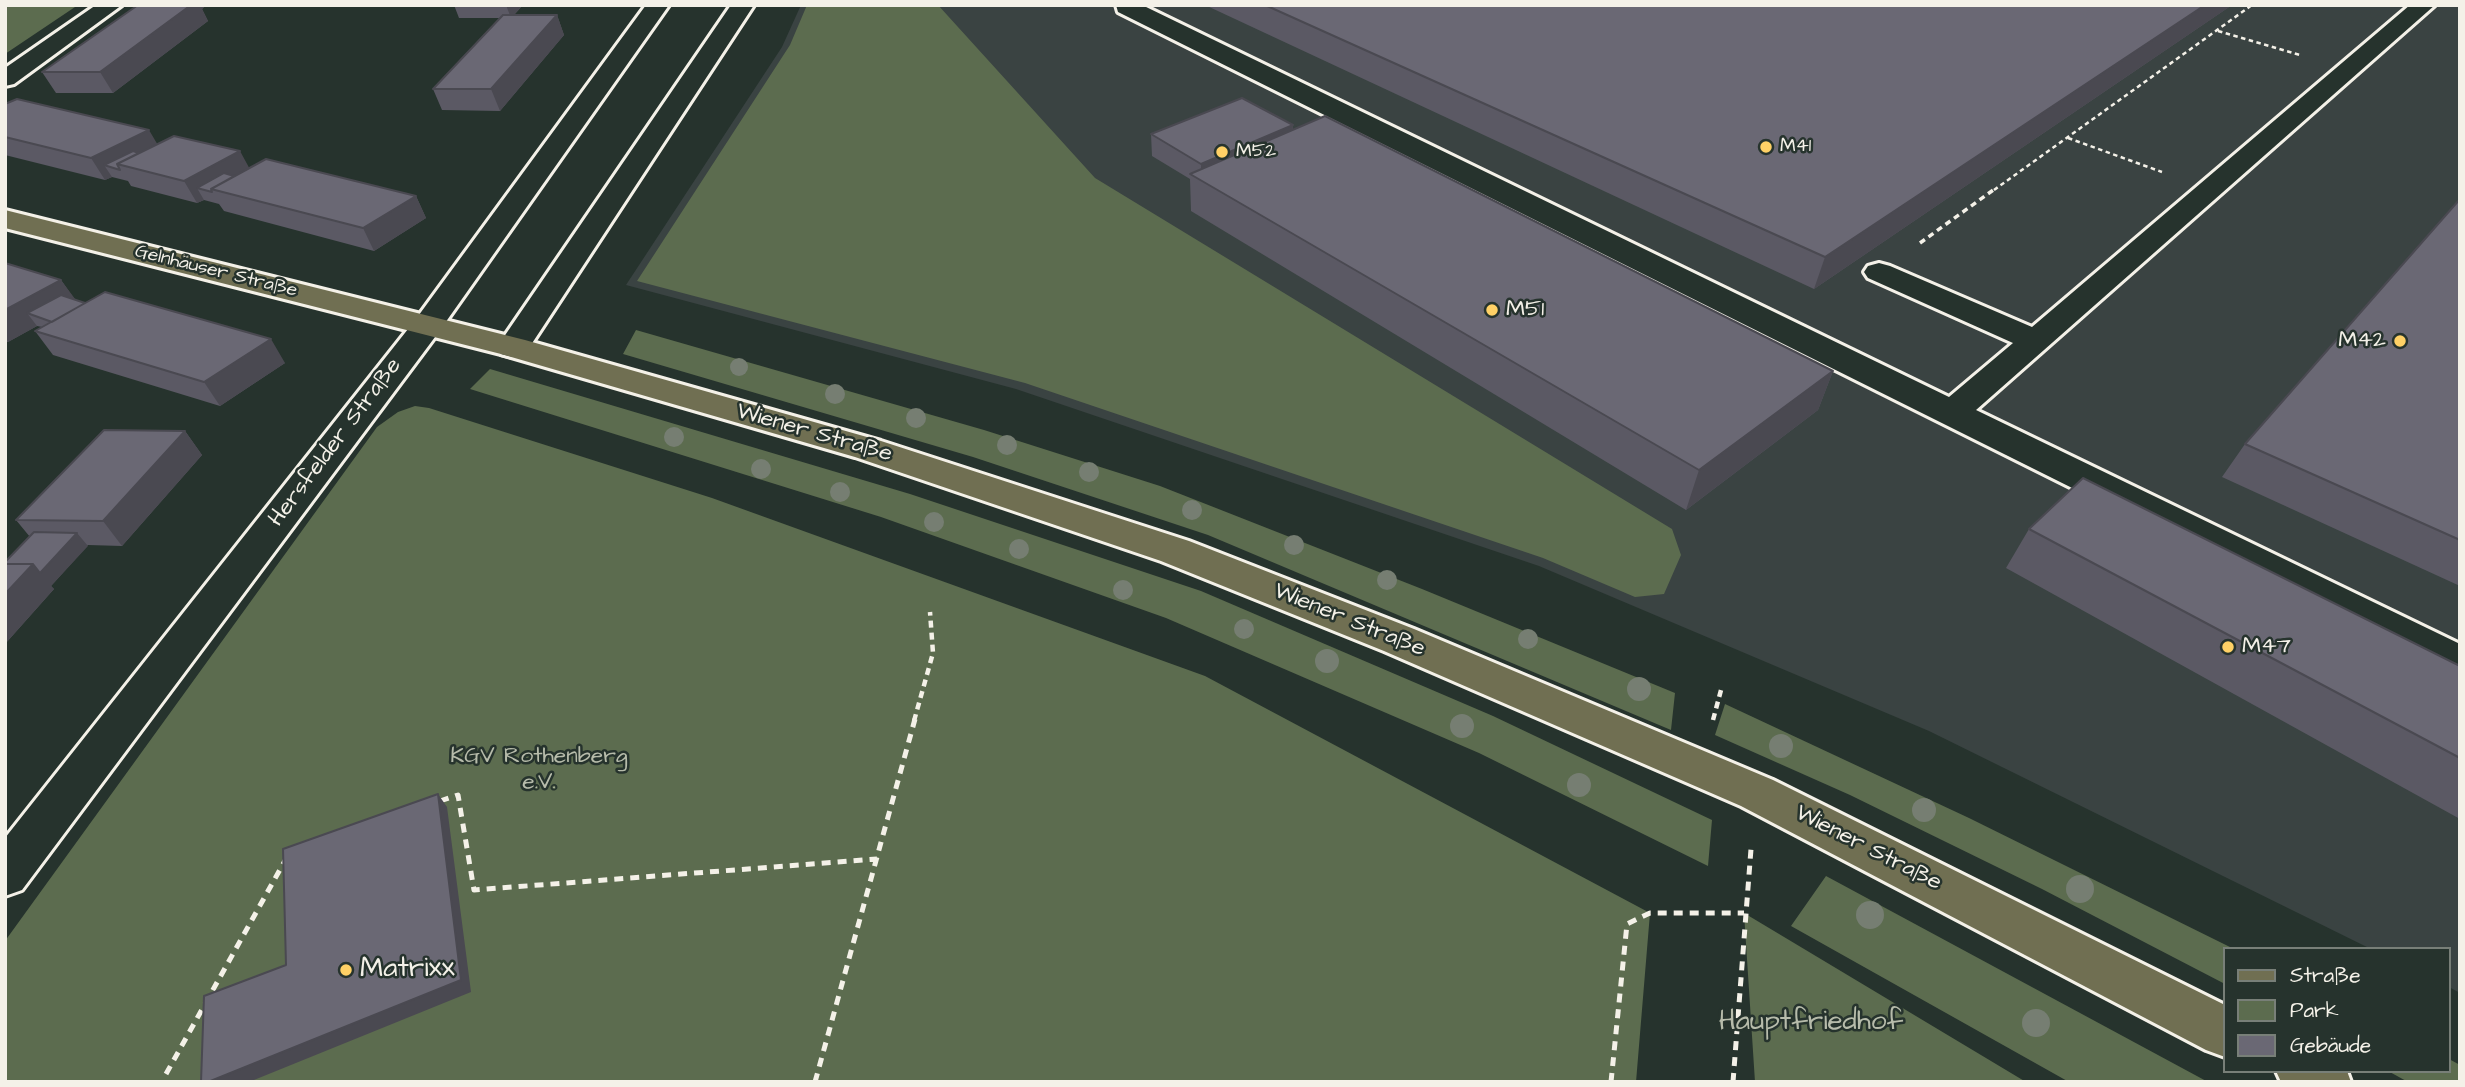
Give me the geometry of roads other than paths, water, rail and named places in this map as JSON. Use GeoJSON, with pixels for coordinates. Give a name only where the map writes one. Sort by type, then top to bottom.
{"type":"FeatureCollection","features":[{"type":"Feature","properties":{"kind":"main road","name":"Gelnhäuser Straße"},"geometry":{"type":"LineString","coordinates":[[5,219],[427,326]]}},
{"type":"Feature","properties":{"kind":"main road","name":"Wiener Straße"},"geometry":{"type":"LineString","coordinates":[[427,326],[513,347],[867,449],[1175,551],[1399,640],[1757,793],[2224,1031]]}},
{"type":"Feature","properties":{"kind":"main road"},"geometry":{"type":"LineString","coordinates":[[2307,1073],[2323,1082]]}},
{"type":"Feature","properties":{"kind":"street"},"geometry":{"type":"LineString","coordinates":[[5,79],[111,5]]}},
{"type":"Feature","properties":{"kind":"street","name":"Hersfelder Straße"},"geometry":{"type":"LineString","coordinates":[[5,875],[427,326],[658,5]]}},
{"type":"Feature","properties":{"kind":"street"},"geometry":{"type":"LineString","coordinates":[[513,347],[743,5]]}},
{"type":"Feature","properties":{"kind":"street"},"geometry":{"type":"LineString","coordinates":[[1131,5],[1126,7],[2460,663]]}},
{"type":"Feature","properties":{"kind":"street"},"geometry":{"type":"LineString","coordinates":[[1952,413],[2424,5]]}},
{"type":"Feature","properties":{"kind":"street"},"geometry":{"type":"LineString","coordinates":[[1879,272],[2036,341]]}},
{"type":"Feature","properties":{"kind":"place","name":"M41"},"geometry":{"type":"Point","coordinates":[1766,147]}},
{"type":"Feature","properties":{"kind":"place","name":"M52"},"geometry":{"type":"Point","coordinates":[1222,152]}},
{"type":"Feature","properties":{"kind":"place","name":"M51"},"geometry":{"type":"Point","coordinates":[1492,310]}},
{"type":"Feature","properties":{"kind":"place","name":"M42"},"geometry":{"type":"Point","coordinates":[2400,341]}},
{"type":"Feature","properties":{"kind":"place","name":"M47"},"geometry":{"type":"Point","coordinates":[2228,647]}},
{"type":"Feature","properties":{"kind":"place","name":"Matrixx"},"geometry":{"type":"Point","coordinates":[346,970]}},
{"type":"Feature","properties":{"kind":"park label","name":"KGV Rothenberg e.V."},"geometry":{"type":"Point","coordinates":[539,770]}},
{"type":"Feature","properties":{"kind":"park label","name":"Hauptfriedhof"},"geometry":{"type":"Point","coordinates":[1811,1023]}}]}
